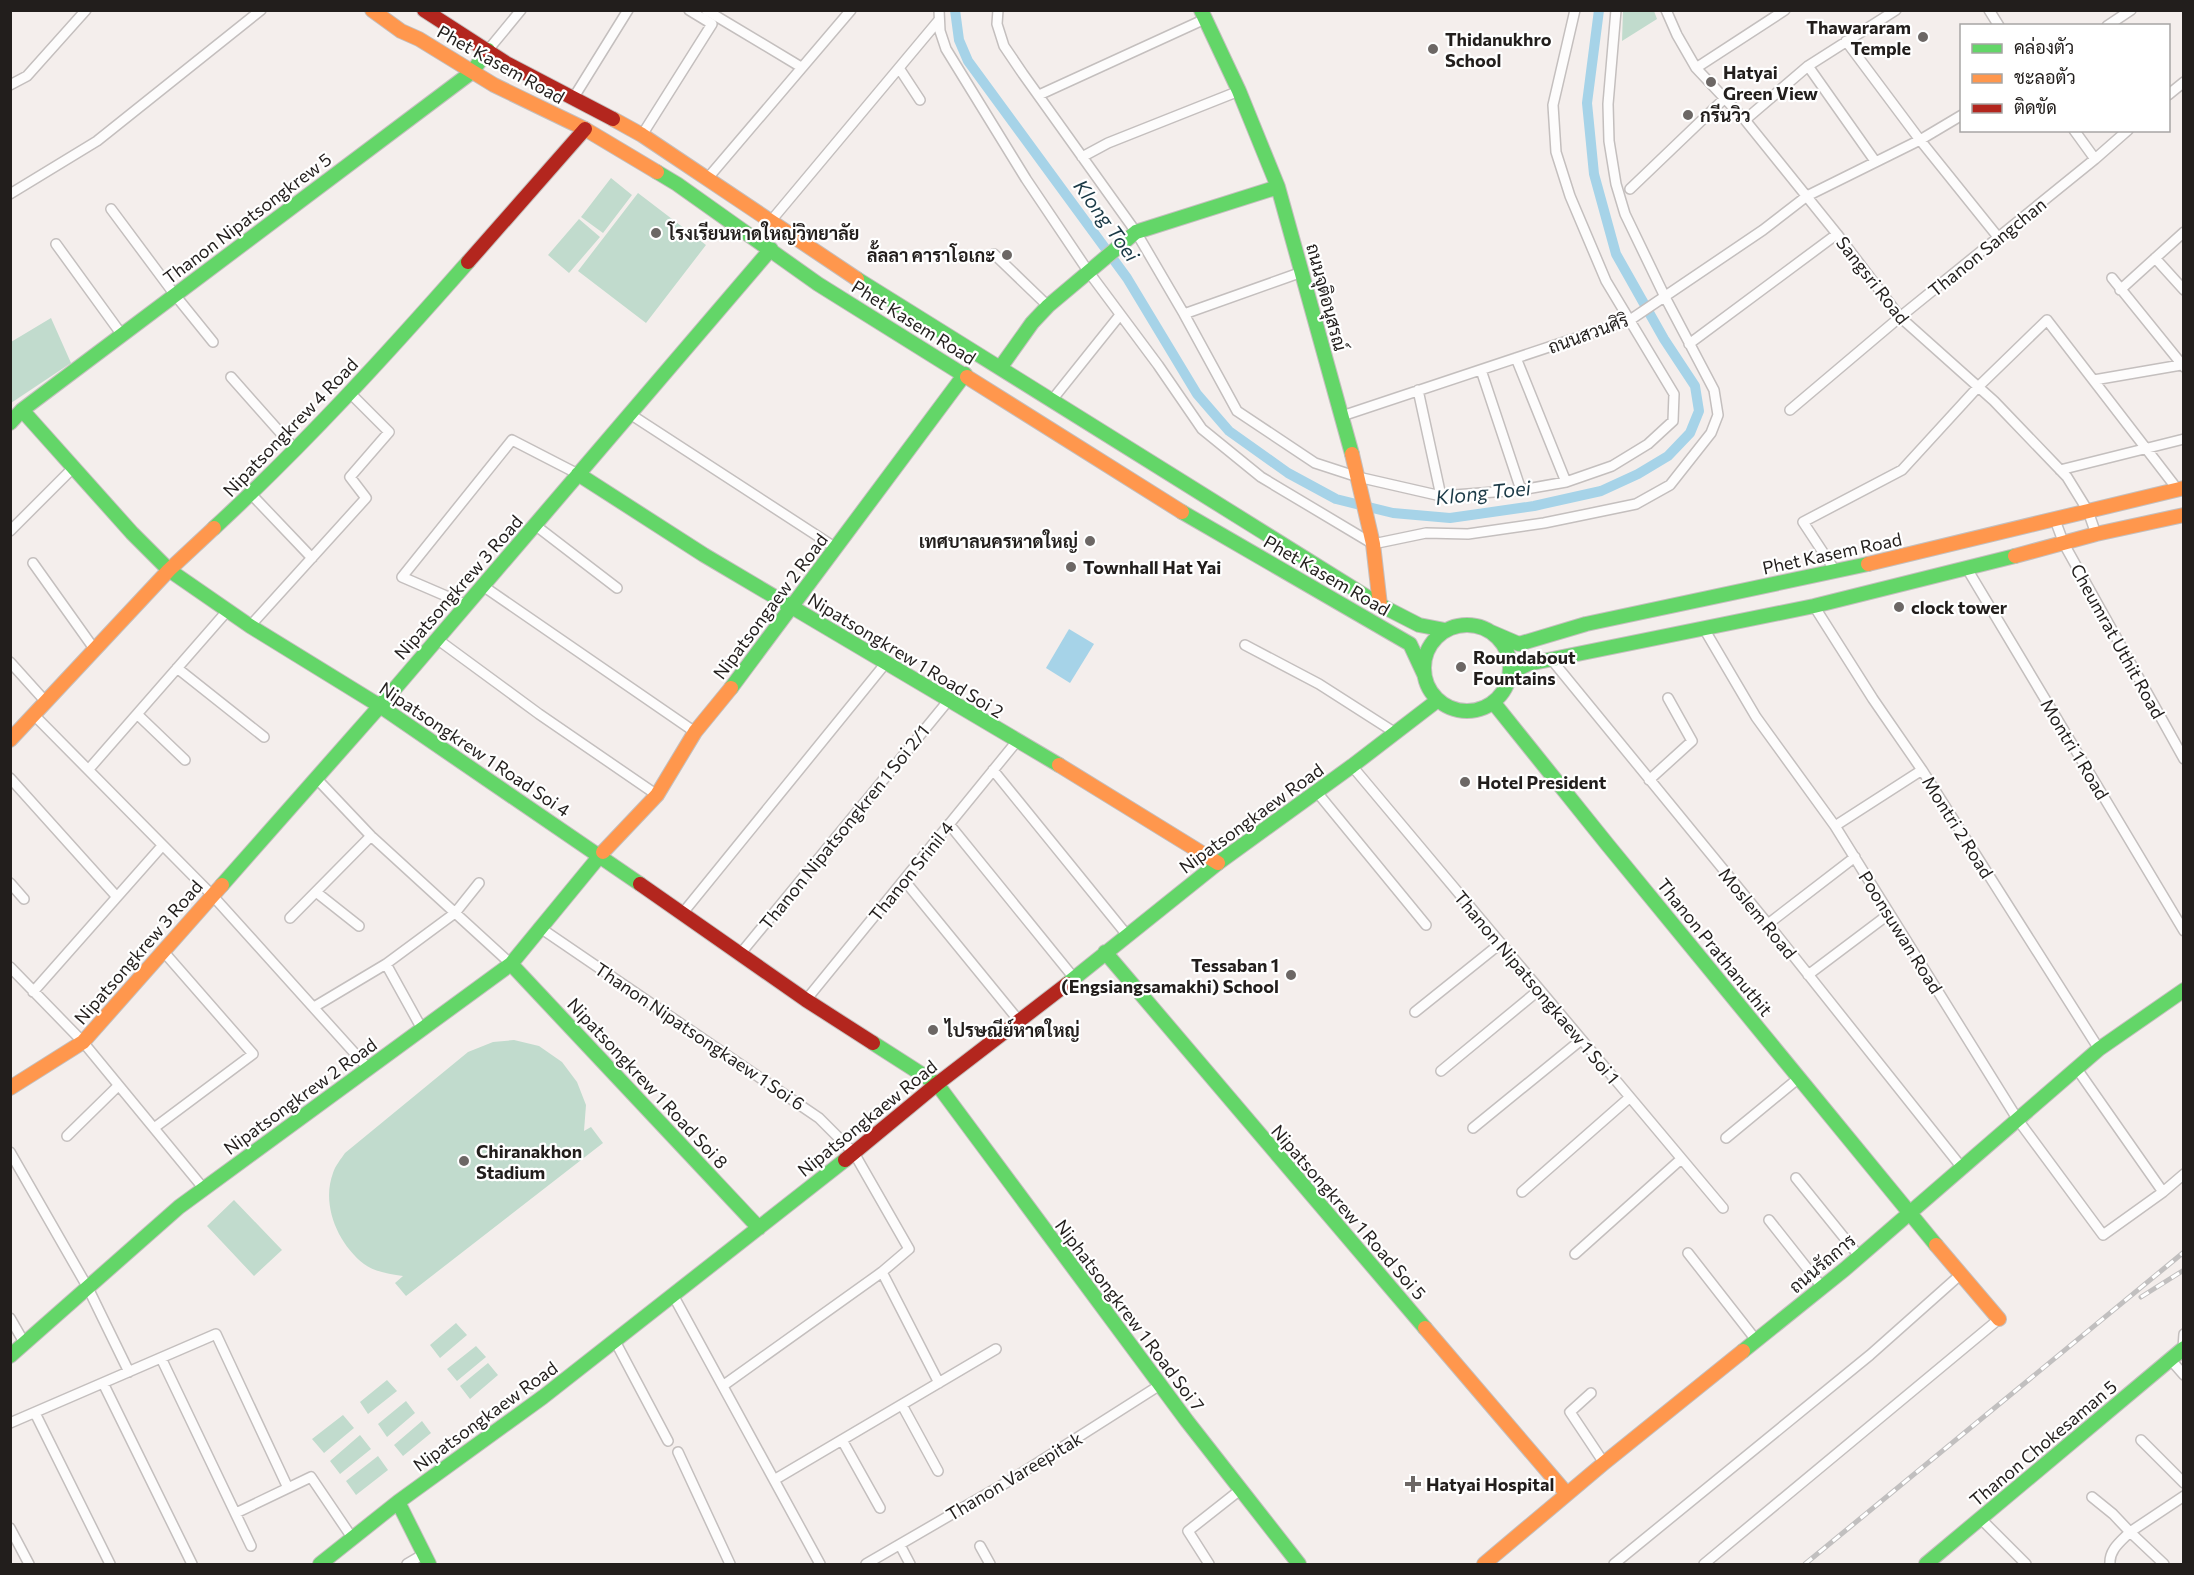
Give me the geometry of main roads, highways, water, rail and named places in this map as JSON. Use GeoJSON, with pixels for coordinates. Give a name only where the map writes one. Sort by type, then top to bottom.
{"type":"FeatureCollection","features":[{"type":"Feature","properties":{"kind":"water"},"geometry":{"type":"Polygon","coordinates":[[[1069,629],[1094,644],[1070,683],[1046,668],[1069,629]]]}},
{"type":"Feature","properties":{"kind":"waterway","name":"Klong Toei"},"geometry":{"type":"LineString","coordinates":[[955,10],[959,40],[968,61],[1127,278],[1197,394],[1229,431],[1288,473],[1336,499],[1393,513],[1450,518],[1534,506],[1601,491],[1638,474],[1668,456],[1690,433],[1699,411],[1695,386],[1664,339],[1616,254],[1594,174],[1587,103],[1599,10]]}},
{"type":"Feature","properties":{"kind":"railway"},"geometry":{"type":"LineString","coordinates":[[1805,1564],[2184,1252]]}},
{"type":"Feature","properties":{"kind":"railway"},"geometry":{"type":"LineString","coordinates":[[2141,1297],[2184,1270]]}},
{"type":"Feature","properties":{"kind":"place","name":"Thawararam Temple"},"geometry":{"type":"Point","coordinates":[1923,37]}},
{"type":"Feature","properties":{"kind":"place","name":"Thidanukhro School"},"geometry":{"type":"Point","coordinates":[1433,49]}},
{"type":"Feature","properties":{"kind":"place","name":"Hatyai Green View"},"geometry":{"type":"Point","coordinates":[1711,82]}},
{"type":"Feature","properties":{"kind":"place","name":"กรีนวิว"},"geometry":{"type":"Point","coordinates":[1688,115]}},
{"type":"Feature","properties":{"kind":"place","name":"โรงเรียนหาดใหญ่วิทยาลัย"},"geometry":{"type":"Point","coordinates":[656,233]}},
{"type":"Feature","properties":{"kind":"place","name":"ลั้ลลา คาราโอเกะ"},"geometry":{"type":"Point","coordinates":[1007,255]}},
{"type":"Feature","properties":{"kind":"place","name":"เทศบาลนครหาดใหญ่"},"geometry":{"type":"Point","coordinates":[1090,541]}},
{"type":"Feature","properties":{"kind":"place","name":"Townhall Hat Yai"},"geometry":{"type":"Point","coordinates":[1071,567]}},
{"type":"Feature","properties":{"kind":"place","name":"clock tower"},"geometry":{"type":"Point","coordinates":[1899,607]}},
{"type":"Feature","properties":{"kind":"place","name":"Roundabout Fountains"},"geometry":{"type":"Point","coordinates":[1461,667]}},
{"type":"Feature","properties":{"kind":"place","name":"Hotel President"},"geometry":{"type":"Point","coordinates":[1465,782]}},
{"type":"Feature","properties":{"kind":"place","name":"Tessaban 1 (Engsiangsamakhi) School"},"geometry":{"type":"Point","coordinates":[1291,975]}},
{"type":"Feature","properties":{"kind":"place","name":"ไปรษณีย์หาดใหญ่"},"geometry":{"type":"Point","coordinates":[933,1030]}},
{"type":"Feature","properties":{"kind":"place","name":"Chiranakhon Stadium"},"geometry":{"type":"Point","coordinates":[464,1161]}},
{"type":"Feature","properties":{"kind":"place","name":"Hatyai Hospital"},"geometry":{"type":"Point","coordinates":[1413,1484]}}]}
